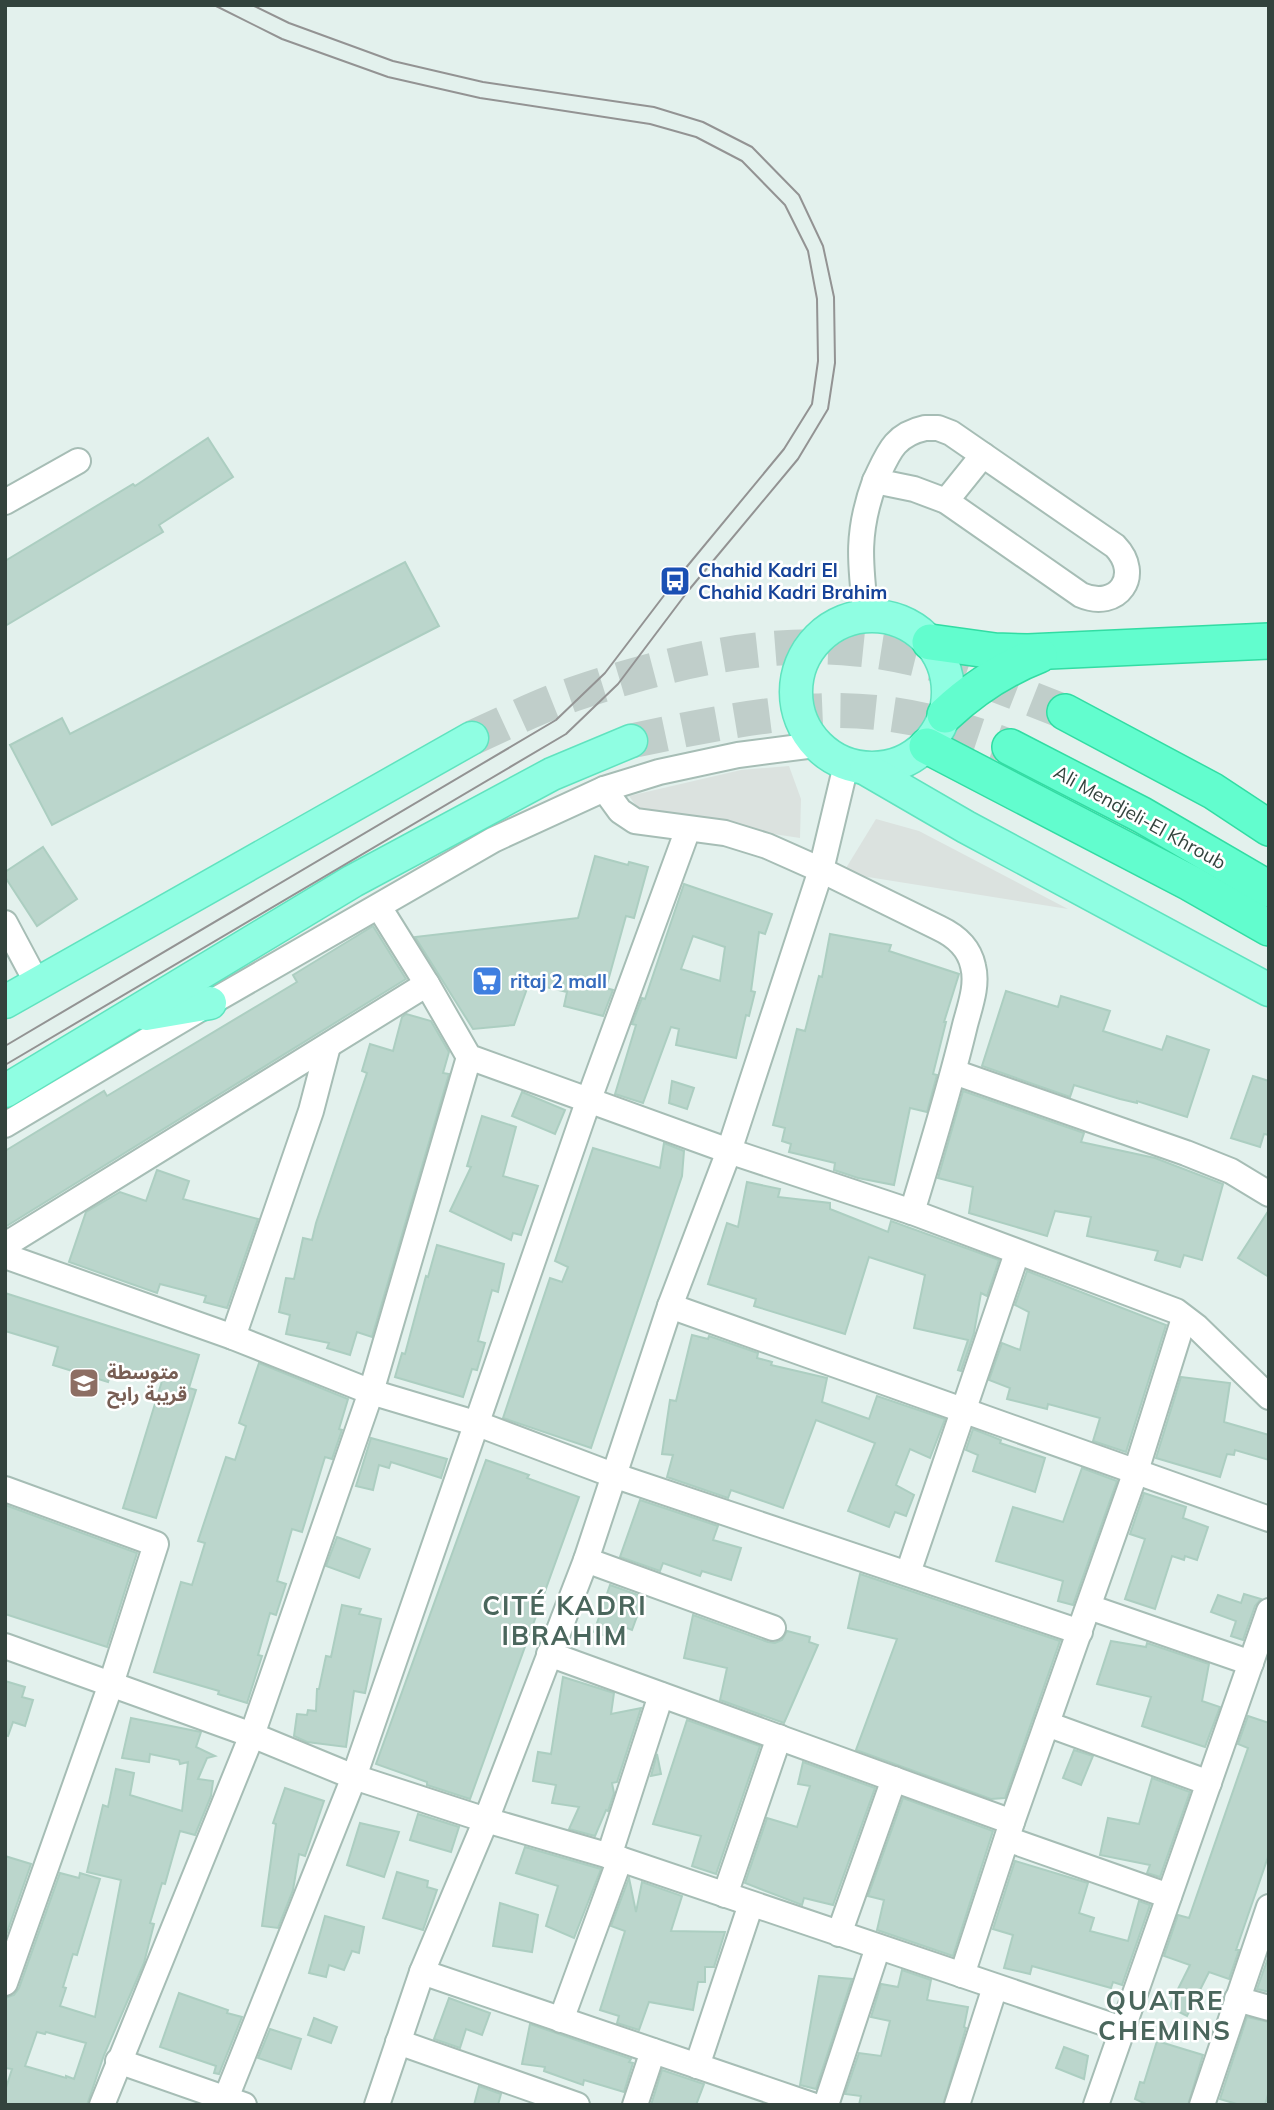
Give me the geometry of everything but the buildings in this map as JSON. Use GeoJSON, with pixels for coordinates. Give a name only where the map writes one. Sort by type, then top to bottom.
{"type":"FeatureCollection","features":[{"type":"Feature","properties":{"kind":"highway"},"geometry":{"type":"LineString","coordinates":[[930,642],[995,651],[1269,641]]}},
{"type":"Feature","properties":{"kind":"highway"},"geometry":{"type":"LineString","coordinates":[[945,715],[979,685],[998,673],[1039,655],[1061,650]]}},
{"type":"Feature","properties":{"kind":"highway"},"geometry":{"type":"LineString","coordinates":[[1065,712],[1213,791],[1269,828]]}},
{"type":"Feature","properties":{"kind":"highway","name":"Ali Mendjeli-El Khroub"},"geometry":{"type":"LineString","coordinates":[[1010,747],[1142,815],[1269,889]]}},
{"type":"Feature","properties":{"kind":"highway"},"geometry":{"type":"LineString","coordinates":[[920,751],[1190,883],[1269,928]]}},
{"type":"Feature","properties":{"kind":"main road"},"geometry":{"type":"LineString","coordinates":[[856,767],[900,764],[920,751],[938,732],[945,715],[948,689],[943,664],[930,642],[912,626],[890,618],[866,616],[842,621],[821,634],[805,653],[796,676],[795,701],[801,724],[815,745],[830,757],[856,767],[1269,990]]}},
{"type":"Feature","properties":{"kind":"main road"},"geometry":{"type":"LineString","coordinates":[[5,1002],[472,738]]}},
{"type":"Feature","properties":{"kind":"main road"},"geometry":{"type":"LineString","coordinates":[[5,1091],[353,881],[552,774],[631,741]]}},
{"type":"Feature","properties":{"kind":"main road"},"geometry":{"type":"LineString","coordinates":[[920,751],[938,793],[965,827]]}},
{"type":"Feature","properties":{"kind":"main road"},"geometry":{"type":"LineString","coordinates":[[127,1017],[210,1003]]}},
{"type":"Feature","properties":{"kind":"street"},"geometry":{"type":"LineString","coordinates":[[866,616],[861,528],[864,509],[875,481],[892,447],[901,437],[925,428],[938,428],[951,433],[1115,546],[1124,555],[1128,568],[1126,582],[1118,592],[1107,599],[1093,600],[1081,595],[946,501],[914,489],[875,481]]}},
{"type":"Feature","properties":{"kind":"street"},"geometry":{"type":"LineString","coordinates":[[946,501],[983,455]]}},
{"type":"Feature","properties":{"kind":"street"},"geometry":{"type":"LineString","coordinates":[[5,502],[78,461]]}},
{"type":"Feature","properties":{"kind":"street"},"geometry":{"type":"LineString","coordinates":[[5,1125],[493,840],[604,789],[659,772],[738,755],[815,745]]}},
{"type":"Feature","properties":{"kind":"street"},"geometry":{"type":"LineString","coordinates":[[377,2105],[422,1972],[486,1820],[586,1560],[670,1306],[729,1151],[856,767]]}},
{"type":"Feature","properties":{"kind":"street"},"geometry":{"type":"LineString","coordinates":[[604,789],[620,811],[635,821],[735,836],[767,846],[951,934],[962,944],[972,962],[975,982],[954,1072],[912,1212]]}},
{"type":"Feature","properties":{"kind":"street"},"geometry":{"type":"LineString","coordinates":[[118,2061],[235,2101],[354,1777],[589,1099],[688,830]]}},
{"type":"Feature","properties":{"kind":"street"},"geometry":{"type":"LineString","coordinates":[[379,907],[428,984],[469,1056],[729,1151],[912,1212],[1176,1311],[1197,1327],[1269,1397]]}},
{"type":"Feature","properties":{"kind":"street"},"geometry":{"type":"LineString","coordinates":[[5,923],[37,983]]}},
{"type":"Feature","properties":{"kind":"street"},"geometry":{"type":"LineString","coordinates":[[5,1245],[428,984]]}},
{"type":"Feature","properties":{"kind":"street"},"geometry":{"type":"LineString","coordinates":[[233,1337],[311,1111],[328,1046]]}},
{"type":"Feature","properties":{"kind":"street"},"geometry":{"type":"LineString","coordinates":[[102,2105],[252,1735],[372,1391],[469,1056]]}},
{"type":"Feature","properties":{"kind":"street"},"geometry":{"type":"LineString","coordinates":[[954,1072],[1186,1153],[1231,1171],[1269,1194]]}},
{"type":"Feature","properties":{"kind":"street"},"geometry":{"type":"LineString","coordinates":[[908,1573],[1017,1253]]}},
{"type":"Feature","properties":{"kind":"street"},"geometry":{"type":"LineString","coordinates":[[5,1256],[233,1337],[372,1391],[478,1424],[613,1475],[1080,1632]]}},
{"type":"Feature","properties":{"kind":"street"},"geometry":{"type":"LineString","coordinates":[[670,1306],[1269,1519]]}},
{"type":"Feature","properties":{"kind":"street"},"geometry":{"type":"LineString","coordinates":[[962,1975],[1009,1830],[1136,1471],[1184,1318]]}},
{"type":"Feature","properties":{"kind":"street"},"geometry":{"type":"LineString","coordinates":[[5,1489],[156,1544],[111,1684],[5,1983]]}},
{"type":"Feature","properties":{"kind":"street"},"geometry":{"type":"LineString","coordinates":[[586,1560],[773,1628]]}},
{"type":"Feature","properties":{"kind":"street"},"geometry":{"type":"LineString","coordinates":[[1089,1606],[1251,1663]]}},
{"type":"Feature","properties":{"kind":"street"},"geometry":{"type":"LineString","coordinates":[[1096,2105],[1269,1611]]}},
{"type":"Feature","properties":{"kind":"street"},"geometry":{"type":"LineString","coordinates":[[5,1646],[252,1735],[354,1777],[614,1858],[1122,2029]]}},
{"type":"Feature","properties":{"kind":"street"},"geometry":{"type":"LineString","coordinates":[[549,1654],[894,1779],[1169,1896]]}},
{"type":"Feature","properties":{"kind":"street"},"geometry":{"type":"LineString","coordinates":[[561,2020],[614,1858],[661,1695]]}},
{"type":"Feature","properties":{"kind":"street"},"geometry":{"type":"LineString","coordinates":[[1047,1724],[1209,1783]]}},
{"type":"Feature","properties":{"kind":"street"},"geometry":{"type":"LineString","coordinates":[[725,1895],[779,1737]]}},
{"type":"Feature","properties":{"kind":"street"},"geometry":{"type":"LineString","coordinates":[[839,1934],[894,1779]]}},
{"type":"Feature","properties":{"kind":"street"},"geometry":{"type":"LineString","coordinates":[[697,2066],[751,1904]]}},
{"type":"Feature","properties":{"kind":"street"},"geometry":{"type":"LineString","coordinates":[[1202,2105],[1269,1907]]}},
{"type":"Feature","properties":{"kind":"street"},"geometry":{"type":"LineString","coordinates":[[826,2105],[878,1947]]}},
{"type":"Feature","properties":{"kind":"street"},"geometry":{"type":"LineString","coordinates":[[422,1972],[812,2105]]}},
{"type":"Feature","properties":{"kind":"street"},"geometry":{"type":"LineString","coordinates":[[957,2105],[995,1987]]}},
{"type":"Feature","properties":{"kind":"street"},"geometry":{"type":"LineString","coordinates":[[1237,1998],[1269,2008]]}},
{"type":"Feature","properties":{"kind":"street"},"geometry":{"type":"LineString","coordinates":[[398,2042],[577,2105]]}},
{"type":"Feature","properties":{"kind":"street"},"geometry":{"type":"LineString","coordinates":[[635,2105],[653,2051]]}},
{"type":"Feature","properties":{"kind":"shaded area"},"geometry":{"type":"Polygon","coordinates":[[[789,766],[801,799],[800,838],[642,814],[629,796],[741,770],[789,766]]]}},
{"type":"Feature","properties":{"kind":"shaded area"},"geometry":{"type":"Polygon","coordinates":[[[876,819],[919,831],[1068,909],[843,873],[876,819]]]}},
{"type":"Feature","properties":{"kind":"tunnel"},"geometry":{"type":"LineString","coordinates":[[472,738],[561,699],[608,683],[714,656],[785,648],[821,647],[884,652],[963,673],[1065,712]]}},
{"type":"Feature","properties":{"kind":"tunnel"},"geometry":{"type":"LineString","coordinates":[[631,741],[746,719],[841,710],[915,718],[1010,747]]}},
{"type":"Feature","properties":{"kind":"tram line"},"geometry":{"type":"LineString","coordinates":[[5,1046],[556,720],[605,673],[675,581],[784,449],[812,404],[818,361],[817,299],[808,251],[785,205],[742,161],[696,137],[650,124],[480,98],[388,77],[282,39],[214,5]]}},
{"type":"Feature","properties":{"kind":"tram line"},"geometry":{"type":"LineString","coordinates":[[5,1065],[566,734],[618,684],[688,591],[798,459],[828,409],[835,363],[834,297],[823,246],[799,195],[752,147],[703,122],[654,107],[483,82],[393,61],[289,23],[252,5]]}},
{"type":"Feature","properties":{"kind":"place","name":"Chahid Kadri El Chahid Kadri Brahim"},"geometry":{"type":"Point","coordinates":[675,581]}},
{"type":"Feature","properties":{"kind":"place","name":"ritaj 2 mall"},"geometry":{"type":"Point","coordinates":[487,981]}},
{"type":"Feature","properties":{"kind":"place","name":"متوسطة قريبة رابح"},"geometry":{"type":"Point","coordinates":[84,1383]}},
{"type":"Feature","properties":{"kind":"district","name":"CITÉ KADRI IBRAHIM"},"geometry":{"type":"Point","coordinates":[565,1620]}},
{"type":"Feature","properties":{"kind":"district","name":"QUATRE CHEMINS"},"geometry":{"type":"Point","coordinates":[1165,2015]}}]}
